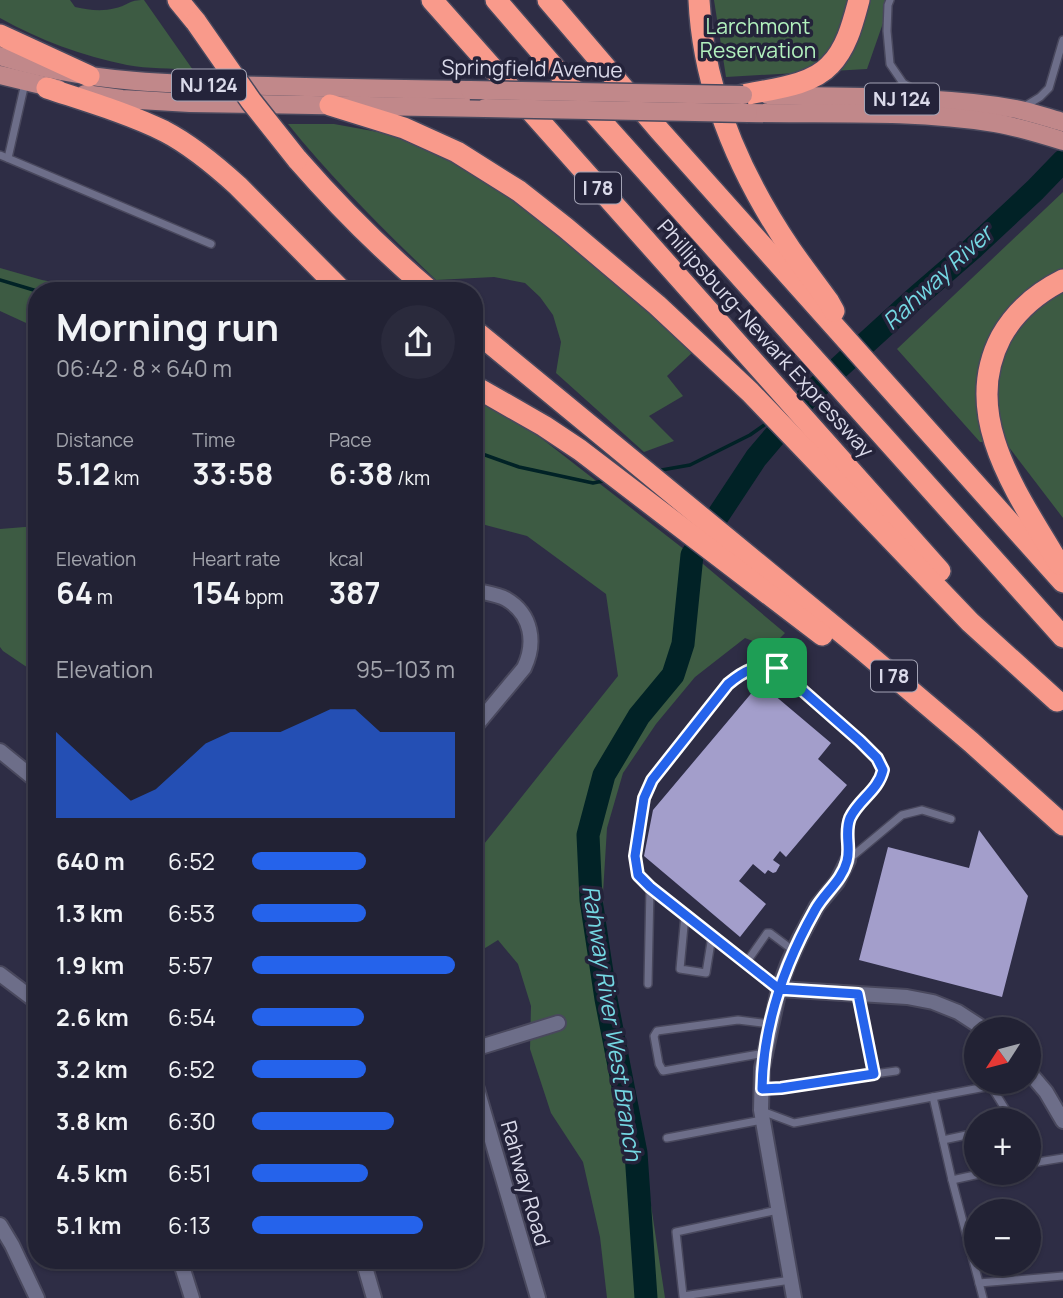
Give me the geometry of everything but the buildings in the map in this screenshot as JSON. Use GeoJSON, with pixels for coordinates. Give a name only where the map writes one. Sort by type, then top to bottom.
{"type":"FeatureCollection","features":[{"type":"Feature","properties":{"kind":"highway"},"geometry":{"type":"LineString","coordinates":[[180,0],[245,93],[316,182],[420,282]]}},
{"type":"Feature","properties":{"kind":"highway","name":"Phillipsburg-Newark Expressway"},"geometry":{"type":"LineString","coordinates":[[432,0],[765,374],[804,433]]}},
{"type":"Feature","properties":{"kind":"highway","name":"Phillipsburg-Newark Expressway"},"geometry":{"type":"LineString","coordinates":[[496,0],[1063,638]]}},
{"type":"Feature","properties":{"kind":"highway"},"geometry":{"type":"LineString","coordinates":[[548,0],[660,131],[832,318],[850,345],[1063,582]]}},
{"type":"Feature","properties":{"kind":"highway"},"geometry":{"type":"LineString","coordinates":[[699,0],[709,68],[732,143],[776,226],[829,302],[832,318]]}},
{"type":"Feature","properties":{"kind":"highway"},"geometry":{"type":"LineString","coordinates":[[746,104],[811,78],[830,65],[848,35],[859,0]]}},
{"type":"Feature","properties":{"kind":"highway"},"geometry":{"type":"LineString","coordinates":[[0,35],[89,76]]}},
{"type":"Feature","properties":{"kind":"highway"},"geometry":{"type":"LineString","coordinates":[[47,88],[162,130],[193,149],[223,172],[333,282]]}},
{"type":"Feature","properties":{"kind":"highway"},"geometry":{"type":"LineString","coordinates":[[330,105],[422,135],[478,164],[519,191],[609,263],[750,392],[804,433],[971,622],[1060,705]]}},
{"type":"Feature","properties":{"kind":"highway"},"geometry":{"type":"LineString","coordinates":[[1063,280],[1025,306],[1006,329],[992,359],[986,402],[994,440],[1009,476],[1063,572]]}},
{"type":"Feature","properties":{"kind":"highway"},"geometry":{"type":"LineString","coordinates":[[483,337],[627,457],[716,541]]}},
{"type":"Feature","properties":{"kind":"highway"},"geometry":{"type":"LineString","coordinates":[[483,391],[544,426],[716,541]]}},
{"type":"Feature","properties":{"kind":"highway","name":"I 78"},"geometry":{"type":"LineString","coordinates":[[716,541],[819,632],[935,712],[1063,825]]}},
{"type":"Feature","properties":{"kind":"main road","name":"Springfield Avenue"},"geometry":{"type":"LineString","coordinates":[[0,56],[89,76],[135,82],[470,90],[746,104],[997,124],[1063,141]]}},
{"type":"Feature","properties":{"kind":"main road","name":"Springfield Avenue"},"geometry":{"type":"LineString","coordinates":[[0,75],[47,88],[165,102],[485,108],[932,100],[1019,110],[1061,122]]}},
{"type":"Feature","properties":{"kind":"street"},"geometry":{"type":"LineString","coordinates":[[483,592],[498,596],[515,606],[525,618],[531,638],[531,648],[524,668],[483,717]]}},
{"type":"Feature","properties":{"kind":"street"},"geometry":{"type":"LineString","coordinates":[[0,751],[28,774]]}},
{"type":"Feature","properties":{"kind":"street"},"geometry":{"type":"LineString","coordinates":[[794,1298],[762,1115],[762,1068],[779,989],[794,951],[817,906],[837,882],[848,860]]}},
{"type":"Feature","properties":{"kind":"street"},"geometry":{"type":"LineString","coordinates":[[0,974],[28,995]]}},
{"type":"Feature","properties":{"kind":"street"},"geometry":{"type":"LineString","coordinates":[[779,989],[907,998],[933,1002],[966,1017]]}},
{"type":"Feature","properties":{"kind":"street"},"geometry":{"type":"LineString","coordinates":[[483,1046],[558,1023]]}},
{"type":"Feature","properties":{"kind":"street"},"geometry":{"type":"LineString","coordinates":[[1041,1086],[1062,1117]]}},
{"type":"Feature","properties":{"kind":"street","name":"Rahway Road"},"geometry":{"type":"LineString","coordinates":[[483,1110],[538,1298]]}},
{"type":"Feature","properties":{"kind":"street"},"geometry":{"type":"LineString","coordinates":[[0,1225],[12,1245],[33,1295]]}},
{"type":"Feature","properties":{"kind":"street"},"geometry":{"type":"LineString","coordinates":[[183,1269],[192,1298]]}},
{"type":"Feature","properties":{"kind":"street"},"geometry":{"type":"LineString","coordinates":[[366,1269],[374,1298]]}},
{"type":"Feature","properties":{"kind":"lane"},"geometry":{"type":"LineString","coordinates":[[890,0],[887,31],[890,64],[903,83],[932,100]]}},
{"type":"Feature","properties":{"kind":"lane"},"geometry":{"type":"LineString","coordinates":[[1019,110],[1049,88],[1063,40]]}},
{"type":"Feature","properties":{"kind":"lane"},"geometry":{"type":"LineString","coordinates":[[25,82],[4,156],[211,244]]}},
{"type":"Feature","properties":{"kind":"lane"},"geometry":{"type":"LineString","coordinates":[[779,989],[650,887],[638,875],[635,856],[644,798],[652,780],[728,684],[742,673],[761,666],[777,668],[877,758],[883,770],[881,780],[850,819],[846,835],[848,860]]}},
{"type":"Feature","properties":{"kind":"lane"},"geometry":{"type":"LineString","coordinates":[[848,860],[902,815],[922,810],[951,819]]}},
{"type":"Feature","properties":{"kind":"lane"},"geometry":{"type":"LineString","coordinates":[[648,984],[650,887]]}},
{"type":"Feature","properties":{"kind":"lane"},"geometry":{"type":"LineString","coordinates":[[685,915],[680,969],[706,972],[712,936]]}},
{"type":"Feature","properties":{"kind":"lane"},"geometry":{"type":"LineString","coordinates":[[746,963],[767,933],[794,951]]}},
{"type":"Feature","properties":{"kind":"lane"},"geometry":{"type":"LineString","coordinates":[[858,994],[874,1074]]}},
{"type":"Feature","properties":{"kind":"lane"},"geometry":{"type":"LineString","coordinates":[[765,1054],[663,1072],[654,1036],[657,1031],[738,1020],[771,1024]]}},
{"type":"Feature","properties":{"kind":"lane"},"geometry":{"type":"LineString","coordinates":[[762,1089],[896,1070]]}},
{"type":"Feature","properties":{"kind":"lane"},"geometry":{"type":"LineString","coordinates":[[667,1138],[762,1115],[794,1123],[991,1086],[1005,1108]]}},
{"type":"Feature","properties":{"kind":"lane"},"geometry":{"type":"LineString","coordinates":[[933,1097],[983,1298]]}},
{"type":"Feature","properties":{"kind":"lane"},"geometry":{"type":"LineString","coordinates":[[943,1140],[964,1136]]}},
{"type":"Feature","properties":{"kind":"lane"},"geometry":{"type":"LineString","coordinates":[[1041,1162],[1063,1158]]}},
{"type":"Feature","properties":{"kind":"lane"},"geometry":{"type":"LineString","coordinates":[[952,1180],[964,1177]]}},
{"type":"Feature","properties":{"kind":"lane"},"geometry":{"type":"LineString","coordinates":[[778,1210],[676,1232],[682,1296],[791,1280]]}},
{"type":"Feature","properties":{"kind":"lane"},"geometry":{"type":"LineString","coordinates":[[979,1283],[1063,1276]]}},
{"type":"Feature","properties":{"kind":"green space"},"geometry":{"type":"Polygon","coordinates":[[[0,0],[70,0],[75,7],[100,10],[144,0],[193,70],[127,65],[62,46],[0,18],[0,0]]]}},
{"type":"Feature","properties":{"kind":"green space","name":"Larchmont Reservation"},"geometry":{"type":"Polygon","coordinates":[[[714,0],[891,0],[867,69],[726,77],[714,0]]]}},
{"type":"Feature","properties":{"kind":"green space"},"geometry":{"type":"Polygon","coordinates":[[[288,124],[334,124],[411,138],[488,180],[557,231],[694,351],[667,376],[683,396],[649,416],[674,441],[644,452],[556,373],[561,342],[553,315],[525,283],[494,277],[436,280],[341,185],[288,124]]]}},
{"type":"Feature","properties":{"kind":"green space"},"geometry":{"type":"Polygon","coordinates":[[[1063,192],[1063,518],[1005,442],[980,442],[897,349],[1063,192]]]}},
{"type":"Feature","properties":{"kind":"green space"},"geometry":{"type":"Polygon","coordinates":[[[0,268],[53,282],[28,282],[28,324],[0,311],[0,268]]]}},
{"type":"Feature","properties":{"kind":"green space"},"geometry":{"type":"Polygon","coordinates":[[[483,403],[523,424],[703,564],[785,633],[770,648],[745,638],[695,677],[656,724],[623,773],[607,828],[603,893],[604,957],[646,1172],[665,1298],[607,1298],[600,1237],[583,1162],[551,1113],[530,1049],[531,1006],[518,964],[498,940],[483,949],[484,844],[618,676],[606,594],[527,536],[483,524],[483,403]]]}},
{"type":"Feature","properties":{"kind":"green space"},"geometry":{"type":"Polygon","coordinates":[[[28,527],[28,668],[0,647],[0,529],[28,527]]]}},
{"type":"Feature","properties":{"kind":"waterway","name":"Rahway River West Branch"},"geometry":{"type":"LineString","coordinates":[[646,1298],[636,1153],[606,999],[591,900],[588,835],[604,775],[639,716],[673,675],[683,644],[692,555],[756,458],[811,393],[973,248],[1063,161]]}},
{"type":"Feature","properties":{"kind":"waterway"},"geometry":{"type":"LineString","coordinates":[[0,280],[28,288]]}},
{"type":"Feature","properties":{"kind":"waterway","name":"Rahway River West Branch"},"geometry":{"type":"LineString","coordinates":[[799,401],[811,393]]}},
{"type":"Feature","properties":{"kind":"waterway"},"geometry":{"type":"LineString","coordinates":[[656,471],[690,465],[750,435],[770,421]]}},
{"type":"Feature","properties":{"kind":"waterway"},"geometry":{"type":"LineString","coordinates":[[483,454],[519,467],[593,483],[608,480]]}},
{"type":"Feature","properties":{"kind":"route"},"geometry":{"type":"LineString","coordinates":[[777,668],[761,666],[742,673],[728,684],[652,780],[644,798],[635,856],[638,875],[650,887],[779,989],[858,994],[874,1074],[762,1089],[762,1068],[770,1028],[779,989],[788,964],[817,906],[837,882],[848,860],[846,835],[850,819],[881,780],[883,770],[877,758],[860,741],[777,668]]}},
{"type":"Feature","properties":{"kind":"water label","name":"Rahway River"},"geometry":{"type":"Point","coordinates":[937,277]}}]}
